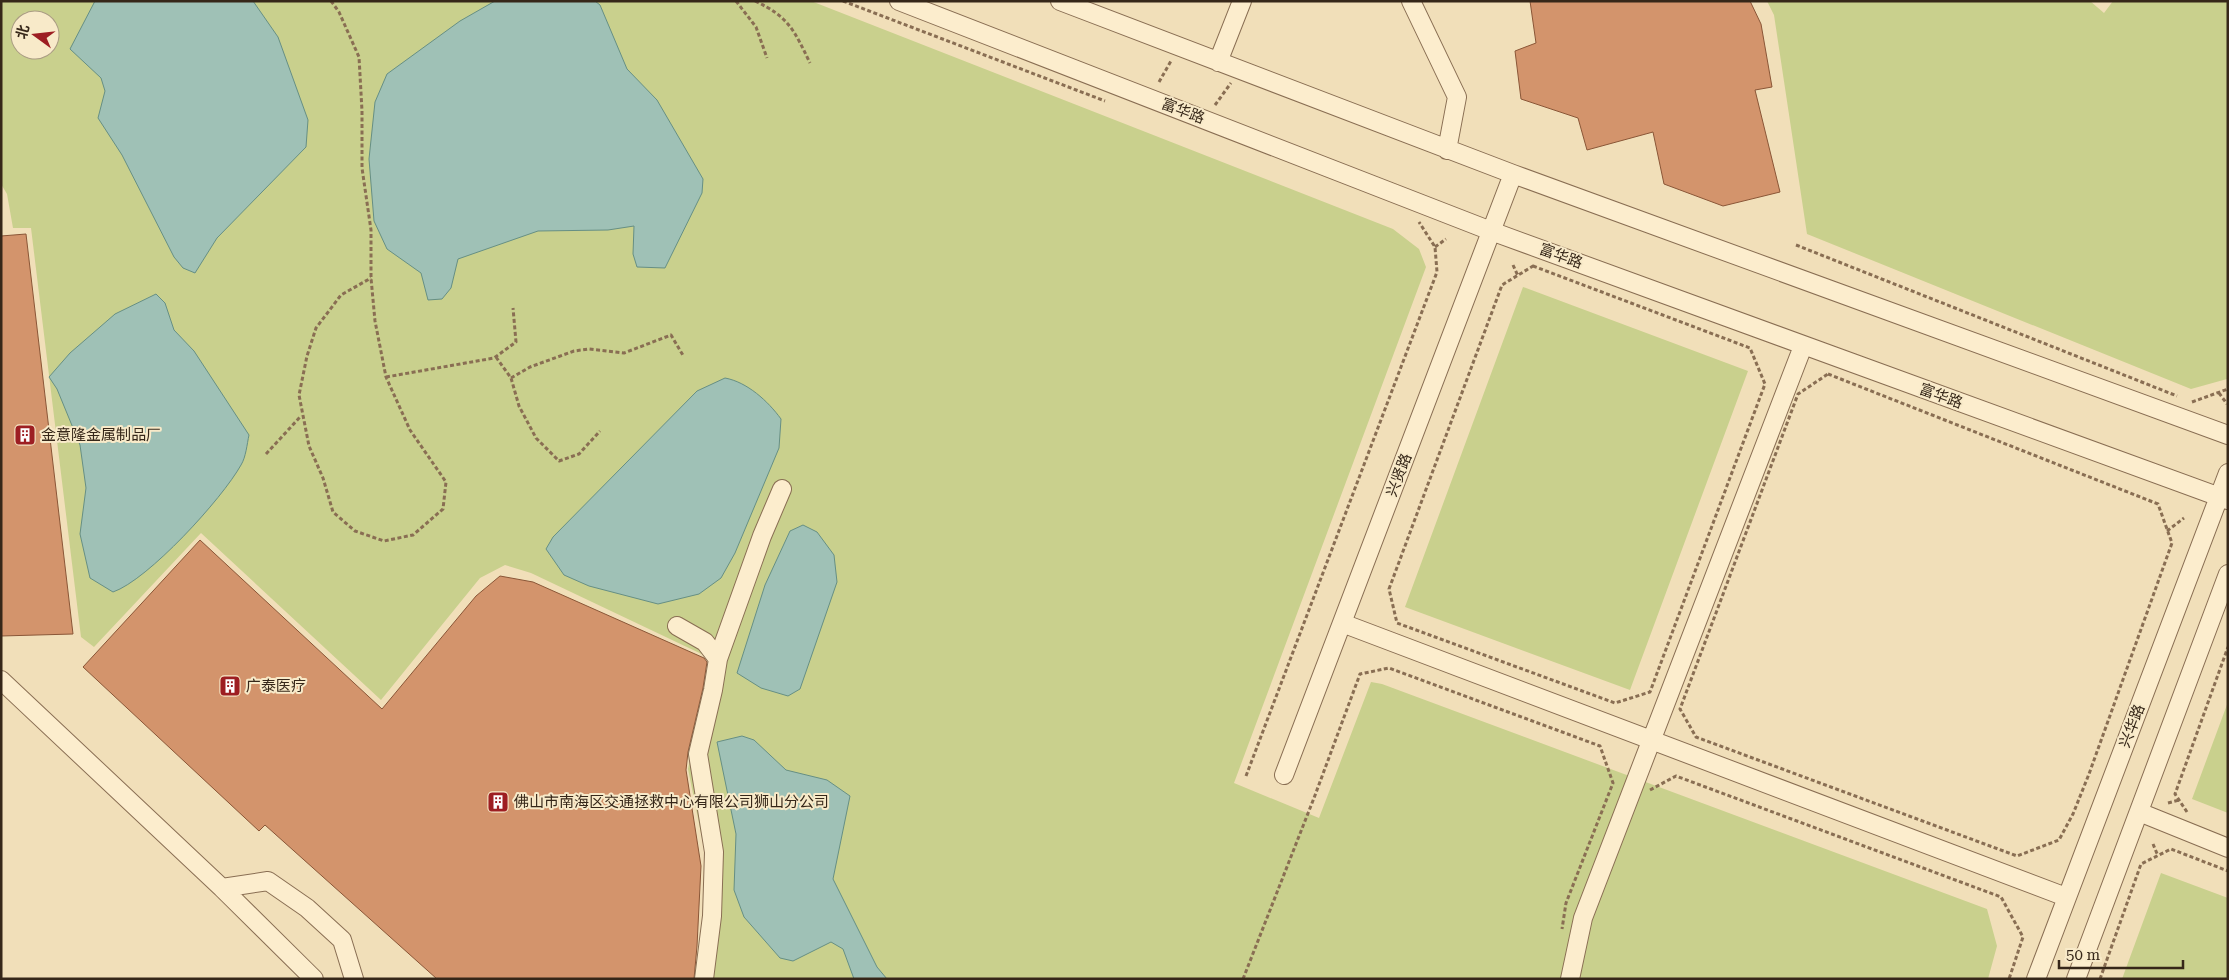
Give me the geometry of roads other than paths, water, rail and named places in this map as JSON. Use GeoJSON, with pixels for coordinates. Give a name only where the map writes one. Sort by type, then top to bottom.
{"type":"FeatureCollection","features":[{"type":"Feature","properties":{"kind":"street","name":"富华路"},"geometry":{"type":"LineString","coordinates":[[899,1],[1492,230],[1803,346],[2223,498]]}},
{"type":"Feature","properties":{"kind":"street"},"geometry":{"type":"LineString","coordinates":[[1060,1],[1447,150],[2228,435]]}},
{"type":"Feature","properties":{"kind":"street"},"geometry":{"type":"LineString","coordinates":[[1218,62],[1242,1]]}},
{"type":"Feature","properties":{"kind":"street"},"geometry":{"type":"LineString","coordinates":[[1411,1],[1457,97],[1447,150]]}},
{"type":"Feature","properties":{"kind":"street","name":"兴贤路"},"geometry":{"type":"LineString","coordinates":[[1284,775],[1513,174]]}},
{"type":"Feature","properties":{"kind":"street"},"geometry":{"type":"LineString","coordinates":[[1570,979],[1583,918],[1650,739],[1803,346]]}},
{"type":"Feature","properties":{"kind":"street","name":"兴华路"},"geometry":{"type":"LineString","coordinates":[[2036,979],[2223,498],[2228,473]]}},
{"type":"Feature","properties":{"kind":"street"},"geometry":{"type":"LineString","coordinates":[[704,979],[712,916],[714,852],[698,754],[718,659],[762,536],[782,489]]}},
{"type":"Feature","properties":{"kind":"street"},"geometry":{"type":"LineString","coordinates":[[2076,979],[2228,574]]}},
{"type":"Feature","properties":{"kind":"street"},"geometry":{"type":"LineString","coordinates":[[1342,623],[2066,898]]}},
{"type":"Feature","properties":{"kind":"street"},"geometry":{"type":"LineString","coordinates":[[677,626],[705,642],[718,659]]}},
{"type":"Feature","properties":{"kind":"street"},"geometry":{"type":"LineString","coordinates":[[1,680],[222,888],[314,979]]}},
{"type":"Feature","properties":{"kind":"street"},"geometry":{"type":"LineString","coordinates":[[2139,812],[2228,848]]}},
{"type":"Feature","properties":{"kind":"street"},"geometry":{"type":"LineString","coordinates":[[222,888],[268,881],[307,908],[342,940],[354,979]]}},
{"type":"Feature","properties":{"kind":"water"},"geometry":{"type":"Polygon","coordinates":[[[95,1],[253,1],[278,37],[308,120],[306,147],[217,238],[195,273],[183,268],[174,257],[122,155],[98,118],[105,91],[101,78],[70,49],[95,1]]]}},
{"type":"Feature","properties":{"kind":"water"},"geometry":{"type":"Polygon","coordinates":[[[495,1],[595,1],[600,5],[627,69],[657,100],[703,179],[702,193],[665,268],[637,267],[633,254],[634,226],[608,230],[538,231],[458,259],[451,288],[442,299],[428,300],[421,273],[387,249],[374,221],[369,159],[375,102],[387,74],[460,21],[495,1]]]}},
{"type":"Feature","properties":{"kind":"water"},"geometry":{"type":"Polygon","coordinates":[[[156,294],[165,303],[174,330],[194,351],[249,435],[243,462],[218,498],[164,556],[128,584],[113,592],[90,578],[80,534],[86,488],[80,445],[57,389],[49,377],[70,353],[115,314],[156,294]]]}},
{"type":"Feature","properties":{"kind":"water"},"geometry":{"type":"Polygon","coordinates":[[[725,378],[733,380],[756,393],[781,419],[779,448],[735,553],[721,578],[699,594],[658,604],[589,586],[564,575],[546,549],[553,537],[697,391],[725,378]]]}},
{"type":"Feature","properties":{"kind":"water"},"geometry":{"type":"Polygon","coordinates":[[[803,525],[817,532],[834,555],[837,582],[800,689],[788,696],[761,688],[737,673],[765,585],[790,531],[803,525]]]}},
{"type":"Feature","properties":{"kind":"water"},"geometry":{"type":"Polygon","coordinates":[[[742,736],[754,740],[786,770],[827,780],[850,796],[833,879],[877,967],[887,979],[854,979],[843,949],[831,942],[793,961],[780,958],[744,917],[734,890],[736,834],[717,742],[742,736]]]}},
{"type":"Feature","properties":{"kind":"place","name":"金意隆金属制品厂"},"geometry":{"type":"Point","coordinates":[25,435]}},
{"type":"Feature","properties":{"kind":"place","name":"广泰医疗"},"geometry":{"type":"Point","coordinates":[230,686]}},
{"type":"Feature","properties":{"kind":"place","name":"佛山市南海区交通拯救中心有限公司狮山分公司"},"geometry":{"type":"Point","coordinates":[498,802]}}]}
